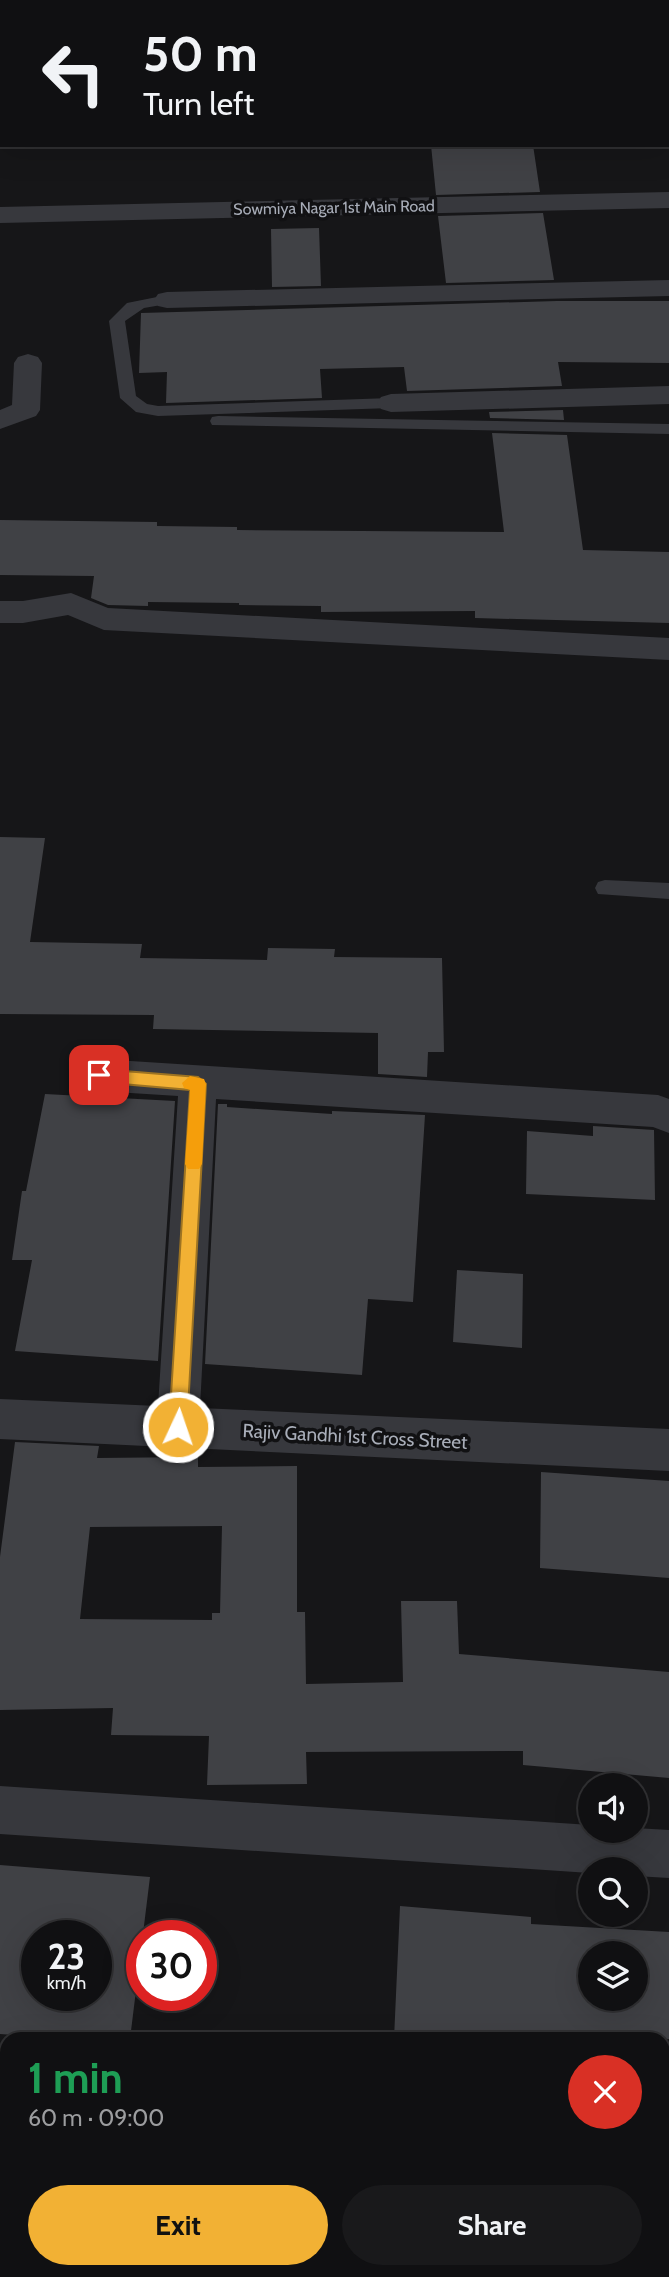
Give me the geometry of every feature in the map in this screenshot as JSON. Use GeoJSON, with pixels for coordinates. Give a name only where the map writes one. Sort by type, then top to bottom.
{"type":"FeatureCollection","features":[{"type":"Feature","properties":{"kind":"street","name":"Sowmiya Nagar 1st Main Road"},"geometry":{"type":"LineString","coordinates":[[0,215],[669,200]]}},
{"type":"Feature","properties":{"kind":"street"},"geometry":{"type":"LineString","coordinates":[[167,300],[669,288]]}},
{"type":"Feature","properties":{"kind":"street"},"geometry":{"type":"LineString","coordinates":[[0,420],[26,410],[28,363]]}},
{"type":"Feature","properties":{"kind":"street"},"geometry":{"type":"LineString","coordinates":[[391,403],[669,395]]}},
{"type":"Feature","properties":{"kind":"street"},"geometry":{"type":"LineString","coordinates":[[0,612],[23,612],[71,604],[104,619],[669,649]]}},
{"type":"Feature","properties":{"kind":"street"},"geometry":{"type":"LineString","coordinates":[[99,1075],[198,1084],[658,1111],[669,1117]]}},
{"type":"Feature","properties":{"kind":"street"},"geometry":{"type":"LineString","coordinates":[[178,1427],[198,1084]]}},
{"type":"Feature","properties":{"kind":"street","name":"Rajiv Gandhi 1st Cross Street"},"geometry":{"type":"LineString","coordinates":[[0,1419],[669,1450]]}},
{"type":"Feature","properties":{"kind":"street"},"geometry":{"type":"LineString","coordinates":[[0,1810],[669,1854]]}},
{"type":"Feature","properties":{"kind":"lane"},"geometry":{"type":"LineString","coordinates":[[167,300],[136,304],[123,311],[117,321],[128,398],[142,408],[158,411],[391,403]]}},
{"type":"Feature","properties":{"kind":"lane"},"geometry":{"type":"LineString","coordinates":[[218,421],[669,429]]}},
{"type":"Feature","properties":{"kind":"lane"},"geometry":{"type":"LineString","coordinates":[[605,888],[669,891]]}},
{"type":"Feature","properties":{"kind":"building"},"geometry":{"type":"Polygon","coordinates":[[[431,147],[533,147],[540,192],[436,195],[431,147]]]}},
{"type":"Feature","properties":{"kind":"building"},"geometry":{"type":"Polygon","coordinates":[[[543,213],[554,280],[446,283],[438,216],[543,213]]]}},
{"type":"Feature","properties":{"kind":"building"},"geometry":{"type":"Polygon","coordinates":[[[319,228],[321,286],[272,287],[271,229],[319,228]]]}},
{"type":"Feature","properties":{"kind":"building"},"geometry":{"type":"Polygon","coordinates":[[[557,301],[669,301],[669,363],[558,362],[562,386],[407,391],[404,367],[320,369],[322,398],[166,403],[167,372],[139,373],[141,313],[557,301]]]}},
{"type":"Feature","properties":{"kind":"building"},"geometry":{"type":"Polygon","coordinates":[[[563,410],[564,420],[490,418],[489,412],[563,410]]]}},
{"type":"Feature","properties":{"kind":"building"},"geometry":{"type":"Polygon","coordinates":[[[492,433],[567,435],[583,550],[669,552],[669,623],[475,618],[475,611],[321,612],[321,606],[239,603],[148,602],[148,606],[108,605],[91,598],[94,576],[0,575],[0,520],[157,522],[157,526],[237,527],[237,530],[504,532],[492,433]]]}},
{"type":"Feature","properties":{"kind":"building"},"geometry":{"type":"Polygon","coordinates":[[[0,837],[45,838],[30,942],[142,944],[140,958],[267,960],[268,948],[335,949],[334,957],[442,958],[444,1052],[428,1052],[427,1077],[378,1074],[378,1033],[153,1029],[154,1015],[0,1014],[0,837]]]}},
{"type":"Feature","properties":{"kind":"building"},"geometry":{"type":"Polygon","coordinates":[[[45,1094],[175,1101],[158,1361],[15,1351],[32,1260],[12,1260],[22,1191],[26,1191],[45,1094]]]}},
{"type":"Feature","properties":{"kind":"building"},"geometry":{"type":"Polygon","coordinates":[[[218,1104],[227,1104],[227,1107],[332,1114],[332,1111],[425,1115],[413,1302],[368,1299],[362,1375],[205,1364],[218,1104]]]}},
{"type":"Feature","properties":{"kind":"building"},"geometry":{"type":"Polygon","coordinates":[[[593,1126],[654,1130],[655,1200],[526,1194],[527,1131],[593,1136],[593,1126]]]}},
{"type":"Feature","properties":{"kind":"building"},"geometry":{"type":"Polygon","coordinates":[[[457,1270],[523,1274],[522,1348],[453,1342],[457,1270]]]}},
{"type":"Feature","properties":{"kind":"building"},"geometry":{"type":"Polygon","coordinates":[[[15,1442],[99,1446],[97,1458],[198,1457],[198,1467],[297,1466],[297,1612],[305,1612],[306,1684],[403,1682],[401,1601],[457,1601],[459,1654],[669,1672],[669,1778],[648,1776],[648,1773],[613,1773],[523,1765],[523,1751],[306,1752],[307,1784],[207,1785],[209,1736],[111,1735],[113,1708],[0,1710],[0,1557],[15,1442]],[[222,1526],[90,1527],[80,1619],[212,1620],[212,1613],[220,1613],[222,1526]]]}},
{"type":"Feature","properties":{"kind":"building"},"geometry":{"type":"Polygon","coordinates":[[[541,1472],[669,1481],[669,1578],[540,1568],[541,1472]]]}},
{"type":"Feature","properties":{"kind":"building"},"geometry":{"type":"Polygon","coordinates":[[[0,1865],[150,1877],[145,1920],[126,1920],[126,2011],[133,2011],[131,2032],[0,2032],[0,1865]]]}},
{"type":"Feature","properties":{"kind":"building"},"geometry":{"type":"Polygon","coordinates":[[[400,1906],[531,1917],[531,1924],[669,1932],[669,2032],[394,2032],[400,1906]]]}},
{"type":"Feature","properties":{"kind":"slow traffic"},"geometry":{"type":"LineString","coordinates":[[190,1083],[198,1084],[194,1164]]}},
{"type":"Feature","properties":{"kind":"route"},"geometry":{"type":"LineString","coordinates":[[99,1075],[198,1084],[178,1427]]}}]}
